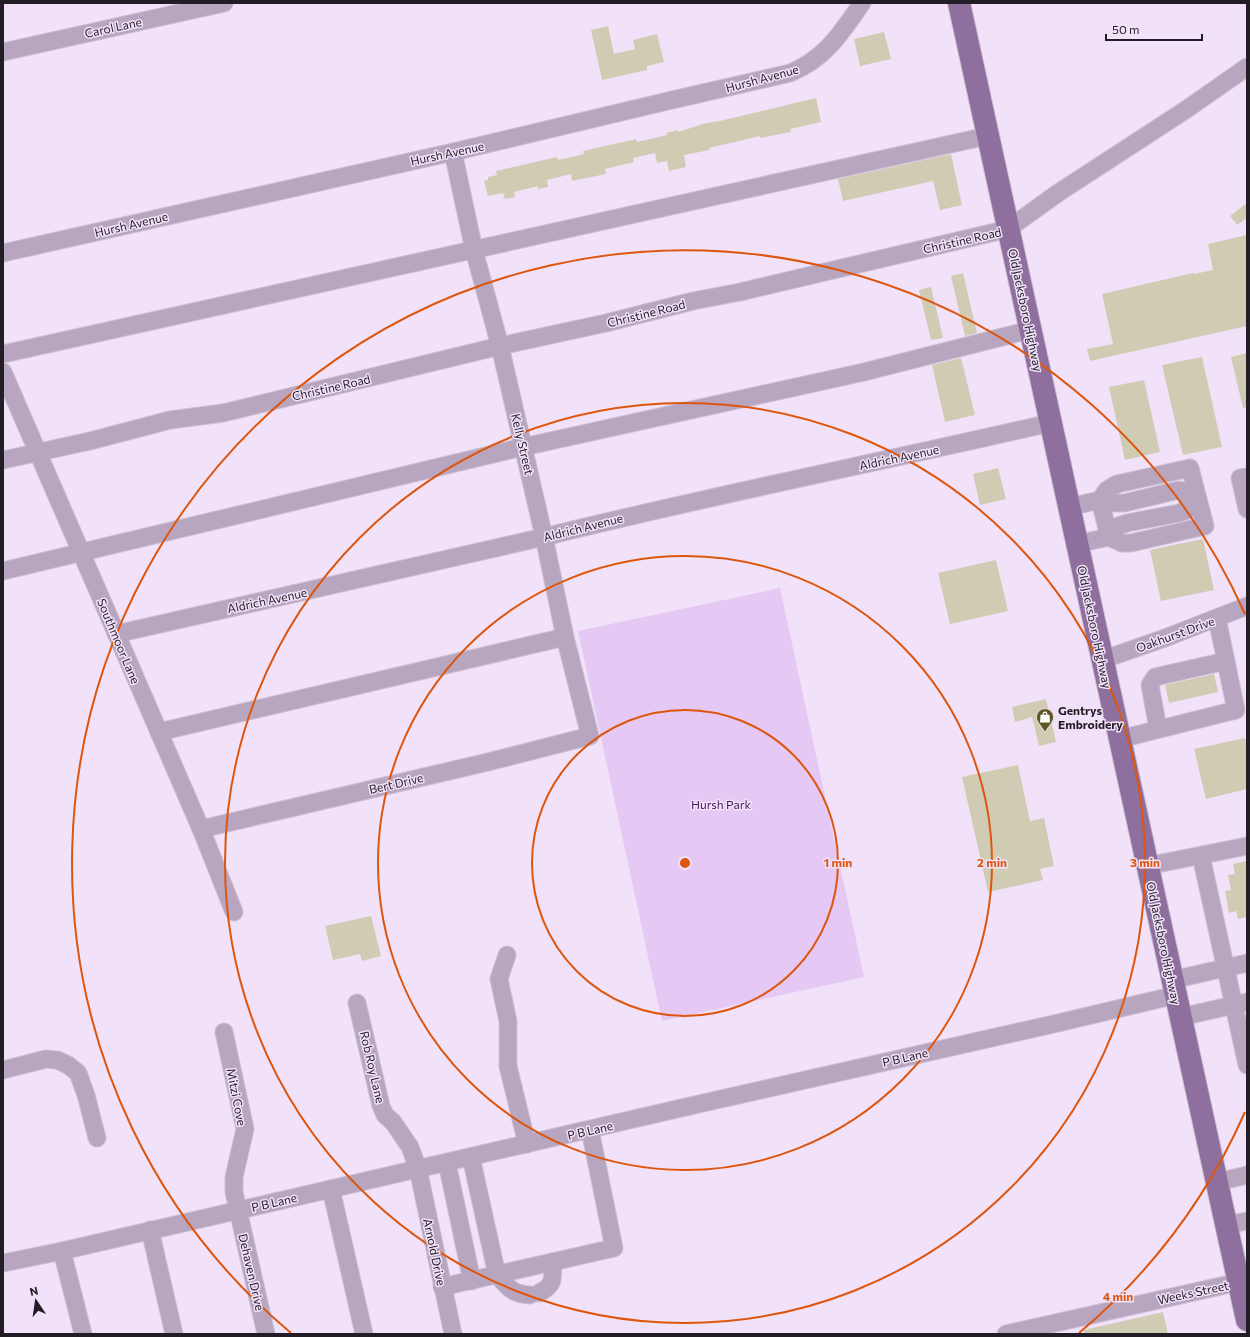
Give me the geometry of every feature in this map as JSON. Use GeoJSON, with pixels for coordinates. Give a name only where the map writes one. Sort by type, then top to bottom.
{"type":"FeatureCollection","features":[{"type":"Feature","properties":{"kind":"main road","name":"Old Jacksboro Highway"},"geometry":{"type":"LineString","coordinates":[[959,3],[1247,1320]]}},
{"type":"Feature","properties":{"kind":"street","name":"Carol Lane"},"geometry":{"type":"LineString","coordinates":[[3,52],[224,3]]}},
{"type":"Feature","properties":{"kind":"street","name":"Hursh Avenue"},"geometry":{"type":"LineString","coordinates":[[3,253],[453,152],[790,73],[804,68],[820,57],[841,33],[862,3]]}},
{"type":"Feature","properties":{"kind":"street","name":"Christine Road"},"geometry":{"type":"LineString","coordinates":[[3,460],[170,420],[223,413],[500,346],[606,323],[693,301],[740,292],[1008,229],[1058,193],[1187,110],[1247,67]]}},
{"type":"Feature","properties":{"kind":"street"},"geometry":{"type":"LineString","coordinates":[[3,354],[987,136]]}},
{"type":"Feature","properties":{"kind":"street","name":"Kelly Street"},"geometry":{"type":"LineString","coordinates":[[453,152],[474,250],[500,346],[544,537],[565,637],[590,736]]}},
{"type":"Feature","properties":{"kind":"street"},"geometry":{"type":"LineString","coordinates":[[3,571],[523,447],[864,372],[1030,330]]}},
{"type":"Feature","properties":{"kind":"street","name":"Southmoor Lane"},"geometry":{"type":"LineString","coordinates":[[3,372],[201,829],[234,912]]}},
{"type":"Feature","properties":{"kind":"street","name":"Aldrich Avenue"},"geometry":{"type":"LineString","coordinates":[[116,634],[544,537],[616,519],[965,443],[1050,422]]}},
{"type":"Feature","properties":{"kind":"street"},"geometry":{"type":"LineString","coordinates":[[1077,544],[1109,537],[1122,543],[1131,543],[1205,526],[1190,468],[1117,484],[1107,490],[1100,500],[1109,537]]}},
{"type":"Feature","properties":{"kind":"street"},"geometry":{"type":"LineString","coordinates":[[1247,477],[1240,478],[1247,509]]}},
{"type":"Feature","properties":{"kind":"street"},"geometry":{"type":"LineString","coordinates":[[1069,507],[1100,500],[1112,503],[1124,503],[1179,490],[1188,496],[1189,502],[1187,510],[1118,526],[1109,537]]}},
{"type":"Feature","properties":{"kind":"street","name":"Oakhurst Drive"},"geometry":{"type":"LineString","coordinates":[[1102,660],[1165,638],[1247,606]]}},
{"type":"Feature","properties":{"kind":"street"},"geometry":{"type":"LineString","coordinates":[[1120,739],[1236,710],[1217,618]]}},
{"type":"Feature","properties":{"kind":"street"},"geometry":{"type":"LineString","coordinates":[[159,732],[565,637]]}},
{"type":"Feature","properties":{"kind":"street"},"geometry":{"type":"LineString","coordinates":[[1158,730],[1150,685],[1155,677],[1226,661]]}},
{"type":"Feature","properties":{"kind":"street","name":"Bert Drive"},"geometry":{"type":"LineString","coordinates":[[201,829],[488,762],[590,736]]}},
{"type":"Feature","properties":{"kind":"street"},"geometry":{"type":"LineString","coordinates":[[1148,866],[1247,846]]}},
{"type":"Feature","properties":{"kind":"street"},"geometry":{"type":"LineString","coordinates":[[1201,856],[1225,968],[1244,1002],[1247,1065]]}},
{"type":"Feature","properties":{"kind":"street"},"geometry":{"type":"LineString","coordinates":[[508,955],[500,979],[508,1021],[508,1066],[527,1144]]}},
{"type":"Feature","properties":{"kind":"street","name":"P B Lane"},"geometry":{"type":"LineString","coordinates":[[3,1263],[62,1251],[1058,1023],[1174,987],[1225,968],[1247,963]]}},
{"type":"Feature","properties":{"kind":"street"},"geometry":{"type":"LineString","coordinates":[[1181,1017],[1244,1002]]}},
{"type":"Feature","properties":{"kind":"street","name":"Rob Roy Lane"},"geometry":{"type":"LineString","coordinates":[[358,1003],[381,1106],[385,1115],[393,1122],[410,1147],[418,1169]]}},
{"type":"Feature","properties":{"kind":"street","name":"Mitzi Cove"},"geometry":{"type":"LineString","coordinates":[[224,1032],[245,1129],[234,1177],[234,1192],[237,1210]]}},
{"type":"Feature","properties":{"kind":"street"},"geometry":{"type":"LineString","coordinates":[[3,1070],[46,1059],[57,1060],[68,1065],[78,1073],[86,1095],[97,1138]]}},
{"type":"Feature","properties":{"kind":"street"},"geometry":{"type":"LineString","coordinates":[[442,1287],[614,1248],[590,1130]]}},
{"type":"Feature","properties":{"kind":"street"},"geometry":{"type":"LineString","coordinates":[[471,1157],[497,1275],[511,1289],[519,1294],[534,1294],[548,1288],[553,1279],[552,1262]]}},
{"type":"Feature","properties":{"kind":"street"},"geometry":{"type":"LineString","coordinates":[[447,1163],[472,1281]]}},
{"type":"Feature","properties":{"kind":"street","name":"Arnold Drive"},"geometry":{"type":"LineString","coordinates":[[418,1169],[453,1334]]}},
{"type":"Feature","properties":{"kind":"street"},"geometry":{"type":"LineString","coordinates":[[1217,1182],[1247,1175]]}},
{"type":"Feature","properties":{"kind":"street"},"geometry":{"type":"LineString","coordinates":[[331,1189],[364,1334]]}},
{"type":"Feature","properties":{"kind":"street","name":"Dehaven Drive"},"geometry":{"type":"LineString","coordinates":[[237,1210],[266,1334]]}},
{"type":"Feature","properties":{"kind":"street"},"geometry":{"type":"LineString","coordinates":[[1226,1225],[1247,1221]]}},
{"type":"Feature","properties":{"kind":"street"},"geometry":{"type":"LineString","coordinates":[[150,1230],[174,1334]]}},
{"type":"Feature","properties":{"kind":"street"},"geometry":{"type":"LineString","coordinates":[[62,1251],[83,1334]]}},
{"type":"Feature","properties":{"kind":"street","name":"Weeks Street"},"geometry":{"type":"LineString","coordinates":[[1006,1334],[1239,1282]]}},
{"type":"Feature","properties":{"kind":"green space","name":"Hursh Park"},"geometry":{"type":"Polygon","coordinates":[[[780,588],[864,977],[662,1021],[578,631],[780,588]]]}},
{"type":"Feature","properties":{"kind":"building"},"geometry":{"type":"Polygon","coordinates":[[[608,26],[614,54],[635,49],[633,40],[657,34],[664,62],[647,66],[647,70],[602,80],[591,30],[608,26]]]}},
{"type":"Feature","properties":{"kind":"building"},"geometry":{"type":"Polygon","coordinates":[[[884,32],[891,59],[860,66],[854,39],[884,32]]]}},
{"type":"Feature","properties":{"kind":"building"},"geometry":{"type":"Polygon","coordinates":[[[816,98],[821,122],[790,129],[791,132],[760,138],[760,136],[709,148],[710,150],[684,155],[686,167],[669,171],[667,161],[657,163],[655,153],[633,158],[634,162],[605,169],[606,174],[572,181],[571,174],[547,180],[548,187],[538,189],[538,186],[514,192],[515,197],[505,199],[503,193],[488,196],[484,181],[488,180],[488,177],[497,175],[496,171],[557,157],[558,160],[584,154],[583,151],[636,139],[637,142],[667,135],[666,133],[678,130],[678,132],[701,124],[720,121],[816,98]]]}},
{"type":"Feature","properties":{"kind":"building"},"geometry":{"type":"Polygon","coordinates":[[[951,154],[962,205],[940,210],[933,181],[843,201],[838,179],[951,154]]]}},
{"type":"Feature","properties":{"kind":"building"},"geometry":{"type":"Polygon","coordinates":[[[1247,203],[1247,218],[1237,225],[1230,216],[1247,203]]]}},
{"type":"Feature","properties":{"kind":"building"},"geometry":{"type":"Polygon","coordinates":[[[1247,235],[1247,326],[1090,361],[1087,349],[1113,344],[1102,294],[1193,273],[1213,270],[1208,244],[1247,235]]]}},
{"type":"Feature","properties":{"kind":"building"},"geometry":{"type":"Polygon","coordinates":[[[963,273],[977,333],[965,336],[951,276],[963,273]]]}},
{"type":"Feature","properties":{"kind":"building"},"geometry":{"type":"Polygon","coordinates":[[[931,287],[943,338],[931,340],[919,290],[931,287]]]}},
{"type":"Feature","properties":{"kind":"building"},"geometry":{"type":"Polygon","coordinates":[[[1247,353],[1247,407],[1243,408],[1231,357],[1247,353]]]}},
{"type":"Feature","properties":{"kind":"building"},"geometry":{"type":"Polygon","coordinates":[[[1202,357],[1222,447],[1183,455],[1162,365],[1202,357]]]}},
{"type":"Feature","properties":{"kind":"building"},"geometry":{"type":"Polygon","coordinates":[[[961,358],[975,415],[945,422],[932,365],[961,358]]]}},
{"type":"Feature","properties":{"kind":"building"},"geometry":{"type":"Polygon","coordinates":[[[1144,380],[1160,452],[1125,460],[1109,387],[1144,380]]]}},
{"type":"Feature","properties":{"kind":"building"},"geometry":{"type":"Polygon","coordinates":[[[998,468],[1006,499],[980,505],[973,474],[998,468]]]}},
{"type":"Feature","properties":{"kind":"building"},"geometry":{"type":"Polygon","coordinates":[[[1203,539],[1214,590],[1161,601],[1150,550],[1203,539]]]}},
{"type":"Feature","properties":{"kind":"building"},"geometry":{"type":"Polygon","coordinates":[[[996,560],[1008,611],[950,624],[938,573],[996,560]]]}},
{"type":"Feature","properties":{"kind":"building"},"geometry":{"type":"Polygon","coordinates":[[[1214,674],[1218,692],[1169,703],[1165,685],[1214,674]]]}},
{"type":"Feature","properties":{"kind":"building","name":"Gentrys Embroidery"},"geometry":{"type":"Polygon","coordinates":[[[1046,699],[1056,742],[1039,746],[1032,717],[1015,722],[1012,707],[1046,699]]]}},
{"type":"Feature","properties":{"kind":"building"},"geometry":{"type":"Polygon","coordinates":[[[1245,738],[1247,746],[1247,789],[1206,799],[1194,749],[1245,738]]]}},
{"type":"Feature","properties":{"kind":"building"},"geometry":{"type":"Polygon","coordinates":[[[1018,765],[1030,821],[1044,818],[1054,866],[1040,869],[1043,880],[988,892],[962,777],[1018,765]]]}},
{"type":"Feature","properties":{"kind":"building"},"geometry":{"type":"Polygon","coordinates":[[[1247,861],[1247,917],[1238,919],[1236,911],[1229,913],[1225,891],[1231,890],[1228,875],[1235,874],[1233,864],[1247,861]]]}},
{"type":"Feature","properties":{"kind":"building"},"geometry":{"type":"Polygon","coordinates":[[[371,916],[381,956],[362,961],[360,954],[333,960],[325,926],[371,916]]]}},
{"type":"Feature","properties":{"kind":"building"},"geometry":{"type":"Polygon","coordinates":[[[1163,1312],[1168,1334],[1084,1334],[1084,1330],[1163,1312]]]}},
{"type":"Feature","properties":{"kind":"place","name":"Gentrys Embroidery"},"geometry":{"type":"Point","coordinates":[1045,732]}}]}
